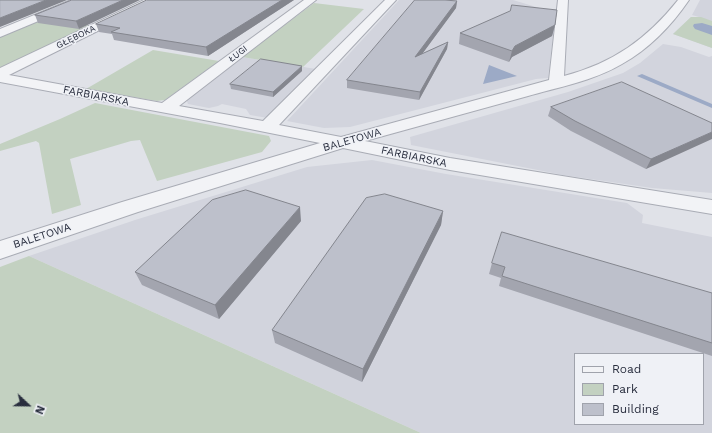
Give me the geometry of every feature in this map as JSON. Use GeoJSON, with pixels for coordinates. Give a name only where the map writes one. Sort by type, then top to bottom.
{"type":"FeatureCollection","features":[{"type":"Feature","properties":{"kind":"street"},"geometry":{"type":"LineString","coordinates":[[0,33],[80,0]]}},
{"type":"Feature","properties":{"kind":"street","name":"GŁĘBOKA"},"geometry":{"type":"LineString","coordinates":[[0,74],[152,0]]}},
{"type":"Feature","properties":{"kind":"street","name":"ŁUGI"},"geometry":{"type":"LineString","coordinates":[[165,108],[311,0]]}},
{"type":"Feature","properties":{"kind":"street"},"geometry":{"type":"LineString","coordinates":[[267,127],[391,0]]}},
{"type":"Feature","properties":{"kind":"street"},"geometry":{"type":"LineString","coordinates":[[556,84],[563,0]]}},
{"type":"Feature","properties":{"kind":"street","name":"BALETOWA"},"geometry":{"type":"LineString","coordinates":[[0,250],[130,207],[343,142],[556,84],[602,68],[631,52],[656,32],[684,0]]}},
{"type":"Feature","properties":{"kind":"street","name":"FARBIARSKA"},"geometry":{"type":"LineString","coordinates":[[0,78],[267,127],[525,178],[712,207]]}},
{"type":"Feature","properties":{"kind":"shaded area"},"geometry":{"type":"Polygon","coordinates":[[[399,0],[513,0],[556,13],[548,78],[536,79],[350,127],[324,128],[287,121],[399,0]]]}},
{"type":"Feature","properties":{"kind":"shaded area"},"geometry":{"type":"Polygon","coordinates":[[[700,0],[712,0],[712,48],[673,34],[691,17],[699,17],[692,15],[700,0]]]}},
{"type":"Feature","properties":{"kind":"shaded area"},"geometry":{"type":"Polygon","coordinates":[[[663,44],[681,47],[709,57],[712,56],[712,193],[652,188],[563,175],[411,145],[410,137],[568,92],[623,73],[640,63],[663,44]]]}},
{"type":"Feature","properties":{"kind":"shaded area"},"geometry":{"type":"Polygon","coordinates":[[[242,57],[316,69],[268,118],[250,115],[246,109],[222,104],[209,108],[188,104],[186,99],[242,57]]]}},
{"type":"Feature","properties":{"kind":"shaded area"},"geometry":{"type":"Polygon","coordinates":[[[372,160],[446,174],[627,203],[643,215],[642,223],[712,237],[712,433],[421,433],[29,256],[135,220],[307,167],[372,160]]]}},
{"type":"Feature","properties":{"kind":"green space"},"geometry":{"type":"Polygon","coordinates":[[[314,3],[364,9],[303,67],[242,57],[314,3]]]}},
{"type":"Feature","properties":{"kind":"green space"},"geometry":{"type":"Polygon","coordinates":[[[691,17],[701,17],[712,21],[712,48],[673,34],[691,17]]]}},
{"type":"Feature","properties":{"kind":"green space"},"geometry":{"type":"Polygon","coordinates":[[[43,19],[94,26],[0,70],[0,37],[43,19]]]}},
{"type":"Feature","properties":{"kind":"green space"},"geometry":{"type":"Polygon","coordinates":[[[153,50],[219,61],[165,100],[157,101],[86,89],[153,50]]]}},
{"type":"Feature","properties":{"kind":"green space"},"geometry":{"type":"Polygon","coordinates":[[[95,103],[269,136],[271,141],[262,152],[157,181],[140,140],[131,141],[70,159],[81,205],[52,214],[39,143],[36,141],[0,151],[0,144],[95,103]]]}},
{"type":"Feature","properties":{"kind":"green space"},"geometry":{"type":"Polygon","coordinates":[[[29,256],[421,433],[0,433],[0,267],[29,256]]]}},
{"type":"Feature","properties":{"kind":"water"},"geometry":{"type":"Polygon","coordinates":[[[702,23],[712,26],[712,35],[695,29],[693,26],[694,24],[702,23]]]}},
{"type":"Feature","properties":{"kind":"water"},"geometry":{"type":"Polygon","coordinates":[[[489,65],[517,76],[483,84],[489,65]]]}},
{"type":"Feature","properties":{"kind":"water"},"geometry":{"type":"Polygon","coordinates":[[[642,74],[712,104],[712,108],[637,76],[642,74]]]}},
{"type":"Feature","properties":{"kind":"building"},"geometry":{"type":"Polygon","coordinates":[[[0,0],[46,0],[0,18],[0,0]]]}},
{"type":"Feature","properties":{"kind":"building"},"geometry":{"type":"Polygon","coordinates":[[[72,0],[123,0],[76,21],[35,15],[72,0]]]}},
{"type":"Feature","properties":{"kind":"building"},"geometry":{"type":"Polygon","coordinates":[[[147,0],[282,0],[206,47],[111,32],[120,28],[96,24],[147,0]]]}},
{"type":"Feature","properties":{"kind":"building"},"geometry":{"type":"Polygon","coordinates":[[[415,0],[457,1],[415,57],[448,42],[420,92],[347,80],[415,0]]]}},
{"type":"Feature","properties":{"kind":"building"},"geometry":{"type":"Polygon","coordinates":[[[512,5],[557,10],[555,25],[515,46],[512,51],[460,33],[510,11],[512,5]]]}},
{"type":"Feature","properties":{"kind":"building"},"geometry":{"type":"Polygon","coordinates":[[[261,59],[302,66],[273,92],[230,84],[261,59]]]}},
{"type":"Feature","properties":{"kind":"building"},"geometry":{"type":"Polygon","coordinates":[[[622,82],[712,123],[712,132],[651,159],[575,121],[551,107],[622,82]]]}},
{"type":"Feature","properties":{"kind":"building"},"geometry":{"type":"Polygon","coordinates":[[[246,190],[300,207],[215,305],[135,272],[212,200],[246,190]]]}},
{"type":"Feature","properties":{"kind":"building"},"geometry":{"type":"Polygon","coordinates":[[[385,194],[443,211],[363,369],[272,330],[366,198],[385,194]]]}},
{"type":"Feature","properties":{"kind":"building"},"geometry":{"type":"Polygon","coordinates":[[[502,232],[712,293],[712,343],[502,276],[505,267],[492,263],[502,232]]]}}]}
